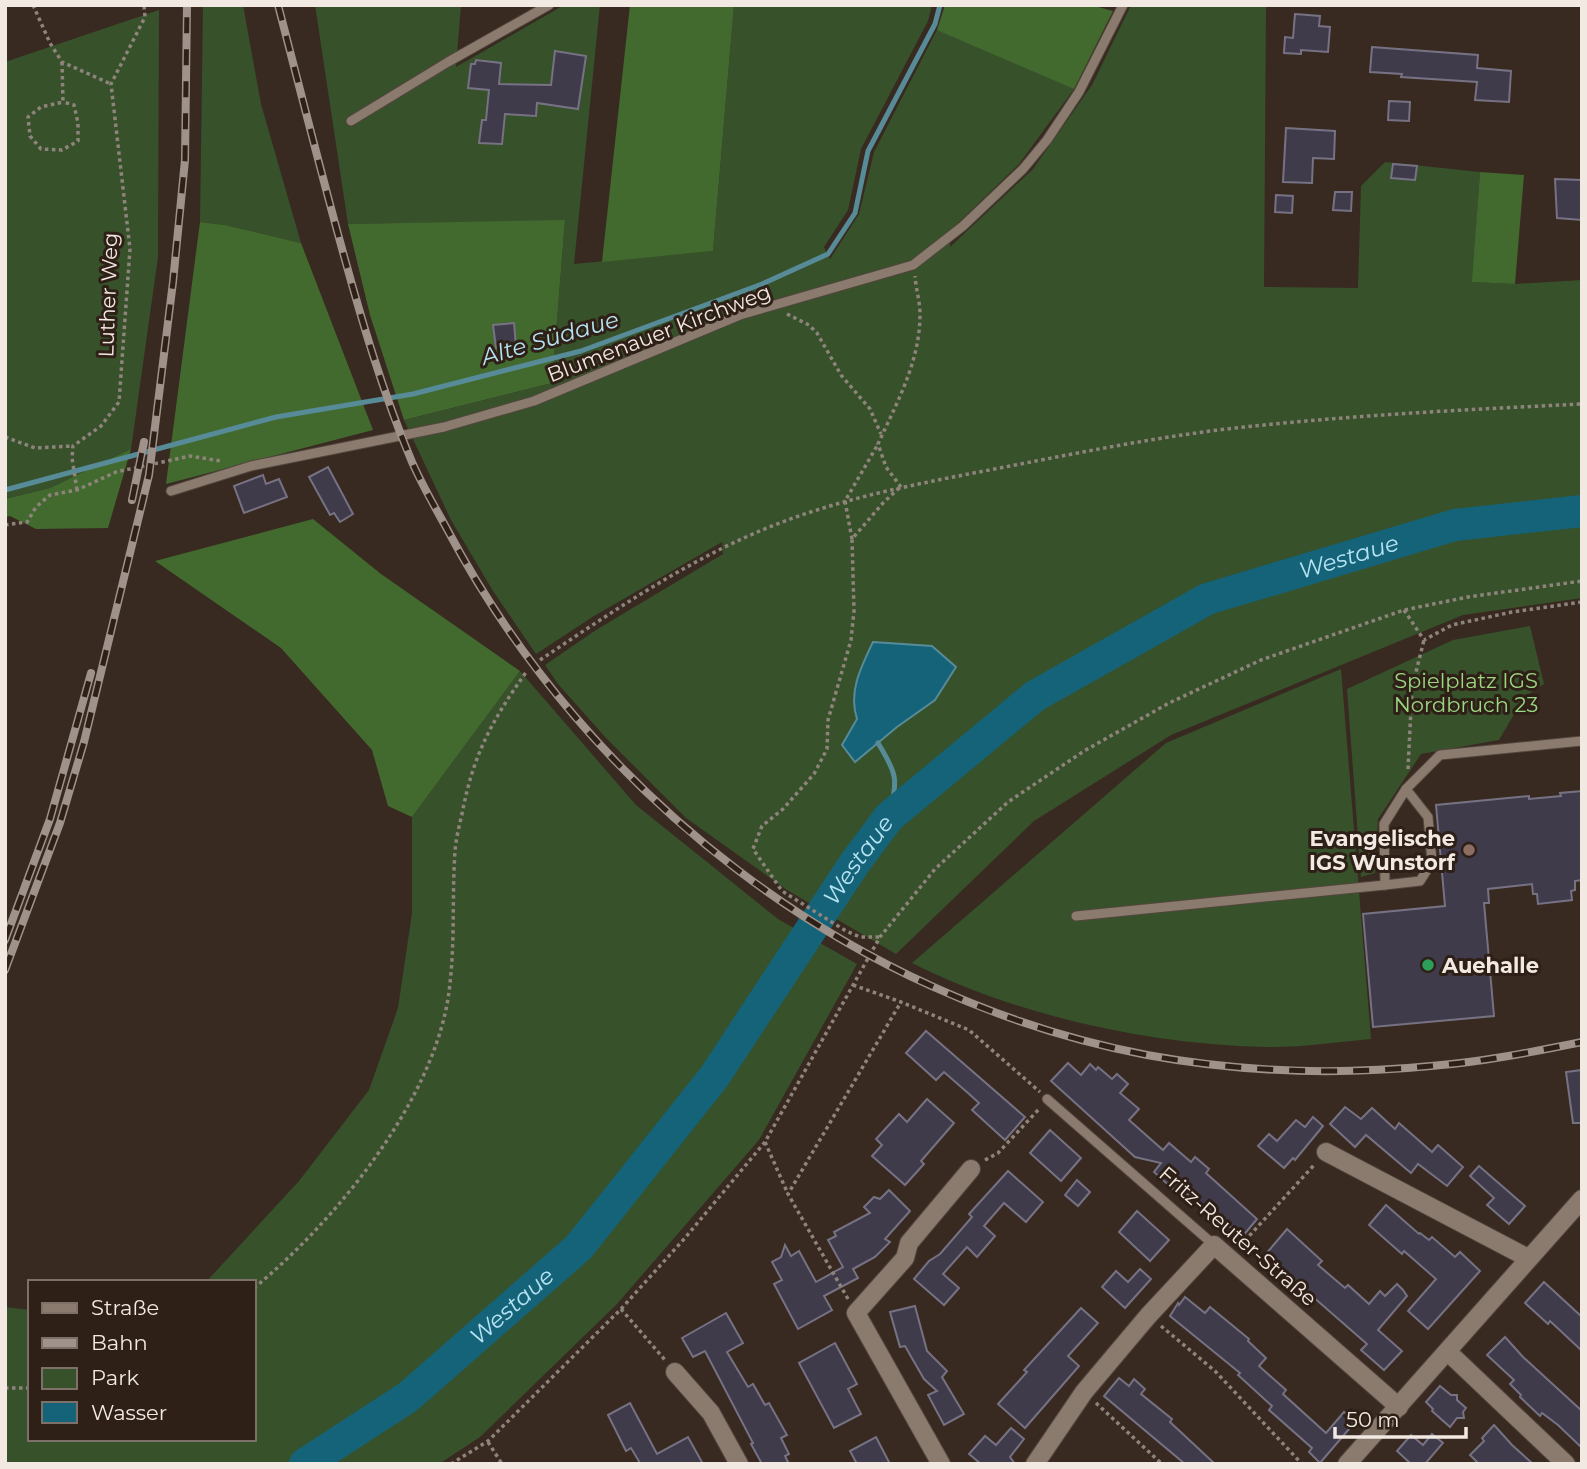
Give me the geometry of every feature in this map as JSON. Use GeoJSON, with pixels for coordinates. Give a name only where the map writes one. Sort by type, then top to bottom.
{"type":"FeatureCollection","features":[{"type":"Feature","properties":{"kind":"street"},"geometry":{"type":"LineString","coordinates":[[1326,1152],[1528,1258]]}},
{"type":"Feature","properties":{"kind":"street"},"geometry":{"type":"LineString","coordinates":[[941,1464],[856,1313],[905,1258],[909,1242],[971,1169]]}},
{"type":"Feature","properties":{"kind":"street"},"geometry":{"type":"LineString","coordinates":[[1347,1464],[1582,1199]]}},
{"type":"Feature","properties":{"kind":"street"},"geometry":{"type":"LineString","coordinates":[[1035,1464],[1084,1392],[1214,1245]]}},
{"type":"Feature","properties":{"kind":"street","name":"Fritz-Reuter-Straße"},"geometry":{"type":"LineString","coordinates":[[1214,1245],[1399,1407]]}},
{"type":"Feature","properties":{"kind":"street"},"geometry":{"type":"LineString","coordinates":[[1448,1352],[1566,1464]]}},
{"type":"Feature","properties":{"kind":"street"},"geometry":{"type":"LineString","coordinates":[[675,1372],[711,1413],[739,1464]]}},
{"type":"Feature","properties":{"kind":"lane"},"geometry":{"type":"LineString","coordinates":[[352,121],[448,62],[549,5]]}},
{"type":"Feature","properties":{"kind":"lane","name":"Blumenauer Kirchweg"},"geometry":{"type":"LineString","coordinates":[[172,491],[251,466],[444,427],[534,401],[740,315],[913,265],[963,226],[1023,169],[1047,140],[1079,92],[1123,5]]}},
{"type":"Feature","properties":{"kind":"lane"},"geometry":{"type":"LineString","coordinates":[[1385,885],[1384,824],[1406,789],[1440,755],[1582,741]]}},
{"type":"Feature","properties":{"kind":"lane"},"geometry":{"type":"LineString","coordinates":[[1076,916],[1419,881],[1432,862],[1428,817],[1406,789]]}},
{"type":"Feature","properties":{"kind":"lane","name":"Fritz-Reuter-Straße"},"geometry":{"type":"LineString","coordinates":[[1047,1099],[1214,1245]]}},
{"type":"Feature","properties":{"kind":"path"},"geometry":{"type":"LineString","coordinates":[[33,5],[62,62],[63,102]]}},
{"type":"Feature","properties":{"kind":"path"},"geometry":{"type":"LineString","coordinates":[[62,62],[111,85],[145,17],[144,5]]}},
{"type":"Feature","properties":{"kind":"path","name":"Luther Weg"},"geometry":{"type":"LineString","coordinates":[[73,446],[101,426],[119,402],[130,249],[111,85]]}},
{"type":"Feature","properties":{"kind":"path"},"geometry":{"type":"LineString","coordinates":[[63,102],[74,106],[78,141],[62,150],[41,149],[30,136],[28,117],[41,107],[63,102]]}},
{"type":"Feature","properties":{"kind":"path"},"geometry":{"type":"LineString","coordinates":[[880,937],[860,937],[846,931],[782,891],[753,849],[762,826],[783,808],[814,774],[827,749],[828,720],[851,640],[854,611],[852,539],[845,501],[894,415],[914,358],[920,315],[913,265]]}},
{"type":"Feature","properties":{"kind":"path"},"geometry":{"type":"LineString","coordinates":[[769,307],[809,325],[817,333],[841,375],[870,409],[882,435]]}},
{"type":"Feature","properties":{"kind":"path"},"geometry":{"type":"LineString","coordinates":[[540,660],[713,553],[764,529],[845,501],[901,487],[1210,431],[1452,410],[1582,404]]}},
{"type":"Feature","properties":{"kind":"path"},"geometry":{"type":"LineString","coordinates":[[5,437],[35,447],[73,446],[77,490]]}},
{"type":"Feature","properties":{"kind":"path"},"geometry":{"type":"LineString","coordinates":[[878,444],[886,467],[901,487]]}},
{"type":"Feature","properties":{"kind":"path"},"geometry":{"type":"LineString","coordinates":[[5,525],[27,522],[36,507],[50,495],[77,490],[116,472],[190,456],[251,466]]}},
{"type":"Feature","properties":{"kind":"path"},"geometry":{"type":"LineString","coordinates":[[852,539],[883,503],[901,487]]}},
{"type":"Feature","properties":{"kind":"path"},"geometry":{"type":"LineString","coordinates":[[452,1464],[488,1441],[621,1309],[685,1238],[765,1142],[880,937],[935,869],[1008,802],[1084,751],[1169,703],[1261,660],[1404,611],[1468,597],[1582,581]]}},
{"type":"Feature","properties":{"kind":"path"},"geometry":{"type":"LineString","coordinates":[[1406,789],[1412,688],[1424,640],[1452,625],[1512,612],[1582,602]]}},
{"type":"Feature","properties":{"kind":"path"},"geometry":{"type":"LineString","coordinates":[[1404,611],[1424,640]]}},
{"type":"Feature","properties":{"kind":"path"},"geometry":{"type":"LineString","coordinates":[[256,1286],[276,1270],[330,1215],[384,1144],[419,1086],[438,1042],[450,985],[455,847],[465,798],[479,748],[500,709],[527,671]]}},
{"type":"Feature","properties":{"kind":"path"},"geometry":{"type":"LineString","coordinates":[[853,985],[969,1030],[1047,1099],[998,1153],[971,1169]]}},
{"type":"Feature","properties":{"kind":"path"},"geometry":{"type":"LineString","coordinates":[[788,1194],[901,1002]]}},
{"type":"Feature","properties":{"kind":"path"},"geometry":{"type":"LineString","coordinates":[[765,1142],[788,1194],[856,1313]]}},
{"type":"Feature","properties":{"kind":"path"},"geometry":{"type":"LineString","coordinates":[[1229,1258],[1326,1152]]}},
{"type":"Feature","properties":{"kind":"path"},"geometry":{"type":"LineString","coordinates":[[621,1309],[675,1372]]}},
{"type":"Feature","properties":{"kind":"path"},"geometry":{"type":"LineString","coordinates":[[1149,1316],[1214,1371],[1302,1464]]}},
{"type":"Feature","properties":{"kind":"path"},"geometry":{"type":"LineString","coordinates":[[5,1388],[28,1388]]}},
{"type":"Feature","properties":{"kind":"path"},"geometry":{"type":"LineString","coordinates":[[1084,1392],[1162,1464]]}},
{"type":"Feature","properties":{"kind":"path"},"geometry":{"type":"LineString","coordinates":[[488,1441],[502,1464]]}},
{"type":"Feature","properties":{"kind":"green space"},"geometry":{"type":"Polygon","coordinates":[[[203,5],[243,5],[261,104],[301,243],[225,225],[200,222],[203,5]]]}},
{"type":"Feature","properties":{"kind":"green space"},"geometry":{"type":"Polygon","coordinates":[[[315,5],[461,5],[456,67],[564,5],[600,5],[574,264],[713,251],[734,5],[932,5],[928,21],[861,149],[848,210],[824,247],[830,259],[859,214],[874,152],[939,26],[1074,89],[1019,164],[951,230],[950,247],[1033,169],[1092,85],[1131,5],[1266,5],[1264,287],[1358,288],[1361,186],[1385,162],[1480,172],[1473,282],[1515,284],[1582,280],[1582,598],[1463,615],[1171,735],[1034,821],[896,954],[787,890],[686,818],[606,738],[558,684],[545,665],[596,630],[723,554],[722,542],[594,616],[536,654],[493,591],[451,520],[404,420],[552,383],[565,221],[348,224],[315,5]]]}},
{"type":"Feature","properties":{"kind":"green space"},"geometry":{"type":"Polygon","coordinates":[[[630,5],[734,5],[713,251],[602,262],[630,5]]]}},
{"type":"Feature","properties":{"kind":"green space"},"geometry":{"type":"Polygon","coordinates":[[[945,5],[1091,5],[1113,11],[1074,89],[937,30],[945,5]]]}},
{"type":"Feature","properties":{"kind":"green space"},"geometry":{"type":"Polygon","coordinates":[[[159,10],[158,257],[131,449],[50,488],[5,499],[5,62],[159,10]]]}},
{"type":"Feature","properties":{"kind":"green space"},"geometry":{"type":"Polygon","coordinates":[[[1480,172],[1524,175],[1515,284],[1472,282],[1480,172]]]}},
{"type":"Feature","properties":{"kind":"green space"},"geometry":{"type":"Polygon","coordinates":[[[565,220],[552,383],[404,420],[370,315],[348,224],[565,220]]]}},
{"type":"Feature","properties":{"kind":"green space"},"geometry":{"type":"Polygon","coordinates":[[[200,222],[225,225],[301,243],[373,430],[166,484],[200,222]]]}},
{"type":"Feature","properties":{"kind":"green space"},"geometry":{"type":"Polygon","coordinates":[[[131,449],[108,528],[36,529],[10,516],[5,517],[5,499],[50,488],[131,449]]]}},
{"type":"Feature","properties":{"kind":"green space"},"geometry":{"type":"Polygon","coordinates":[[[313,519],[381,574],[520,671],[412,817],[388,806],[372,750],[281,648],[155,561],[313,519]]]}},
{"type":"Feature","properties":{"kind":"green space","name":"Spielplatz IGS Nordbruch 23"},"geometry":{"type":"Polygon","coordinates":[[[1530,626],[1544,684],[1524,697],[1499,740],[1421,754],[1378,819],[1375,873],[1361,877],[1347,689],[1453,640],[1530,626]]]}},
{"type":"Feature","properties":{"kind":"green space"},"geometry":{"type":"Polygon","coordinates":[[[1341,669],[1371,1039],[1264,1047],[1220,1045],[1129,1033],[1084,1024],[995,998],[912,963],[1166,743],[1341,669]]]}},
{"type":"Feature","properties":{"kind":"green space"},"geometry":{"type":"Polygon","coordinates":[[[520,671],[636,805],[778,919],[857,964],[759,1140],[617,1304],[480,1437],[439,1464],[5,1464],[5,1307],[28,1310],[28,1441],[256,1441],[256,1280],[208,1280],[299,1181],[369,1090],[398,1008],[412,913],[412,817],[520,671]]]}},
{"type":"Feature","properties":{"kind":"water"},"geometry":{"type":"Polygon","coordinates":[[[873,642],[932,646],[956,667],[935,700],[855,762],[842,745],[857,719],[855,689],[860,670],[873,642]]]}},
{"type":"Feature","properties":{"kind":"building"},"geometry":{"type":"Polygon","coordinates":[[[1295,14],[1320,16],[1319,26],[1330,27],[1328,52],[1301,50],[1301,54],[1284,53],[1285,37],[1293,38],[1295,14]]]}},
{"type":"Feature","properties":{"kind":"building"},"geometry":{"type":"Polygon","coordinates":[[[1372,47],[1478,55],[1477,68],[1511,71],[1509,102],[1475,100],[1477,82],[1370,72],[1372,47]]]}},
{"type":"Feature","properties":{"kind":"building"},"geometry":{"type":"Polygon","coordinates":[[[555,51],[586,56],[578,109],[537,103],[536,116],[505,114],[502,144],[479,143],[482,120],[486,120],[489,90],[468,88],[471,64],[475,64],[476,60],[501,63],[499,84],[551,85],[555,51]]]}},
{"type":"Feature","properties":{"kind":"building"},"geometry":{"type":"Polygon","coordinates":[[[1389,101],[1410,102],[1409,121],[1388,120],[1389,101]]]}},
{"type":"Feature","properties":{"kind":"building"},"geometry":{"type":"Polygon","coordinates":[[[1286,128],[1335,131],[1334,159],[1313,158],[1312,183],[1283,182],[1286,128]]]}},
{"type":"Feature","properties":{"kind":"building"},"geometry":{"type":"Polygon","coordinates":[[[1393,164],[1417,166],[1415,180],[1391,178],[1393,164]]]}},
{"type":"Feature","properties":{"kind":"building"},"geometry":{"type":"Polygon","coordinates":[[[1555,179],[1582,180],[1582,220],[1557,218],[1555,179]]]}},
{"type":"Feature","properties":{"kind":"building"},"geometry":{"type":"Polygon","coordinates":[[[1335,192],[1352,192],[1351,211],[1333,210],[1335,192]]]}},
{"type":"Feature","properties":{"kind":"building"},"geometry":{"type":"Polygon","coordinates":[[[1276,195],[1293,196],[1292,213],[1275,212],[1276,195]]]}},
{"type":"Feature","properties":{"kind":"building"},"geometry":{"type":"Polygon","coordinates":[[[514,323],[516,347],[496,348],[493,325],[514,323]]]}},
{"type":"Feature","properties":{"kind":"building"},"geometry":{"type":"Polygon","coordinates":[[[328,467],[353,514],[340,522],[334,513],[330,515],[309,477],[328,467]]]}},
{"type":"Feature","properties":{"kind":"building"},"geometry":{"type":"Polygon","coordinates":[[[263,475],[266,484],[279,479],[287,497],[244,513],[234,486],[263,475]]]}},
{"type":"Feature","properties":{"kind":"building"},"geometry":{"type":"Polygon","coordinates":[[[1582,791],[1582,880],[1575,881],[1575,890],[1571,891],[1572,900],[1538,904],[1532,884],[1488,889],[1489,903],[1484,903],[1494,1016],[1373,1027],[1363,914],[1445,906],[1436,805],[1529,796],[1529,799],[1561,796],[1560,793],[1582,791]]]}},
{"type":"Feature","properties":{"kind":"building"},"geometry":{"type":"Polygon","coordinates":[[[926,1031],[1025,1117],[1005,1140],[972,1110],[979,1103],[968,1093],[944,1072],[936,1080],[906,1053],[926,1031]]]}},
{"type":"Feature","properties":{"kind":"building"},"geometry":{"type":"Polygon","coordinates":[[[1068,1063],[1081,1075],[1090,1064],[1112,1079],[1117,1074],[1128,1084],[1120,1093],[1139,1109],[1129,1120],[1163,1150],[1169,1143],[1191,1162],[1195,1157],[1209,1169],[1206,1173],[1257,1219],[1242,1237],[1218,1217],[1216,1219],[1188,1194],[1183,1198],[1154,1172],[1161,1163],[1135,1157],[1051,1081],[1068,1063]]]}},
{"type":"Feature","properties":{"kind":"building"},"geometry":{"type":"Polygon","coordinates":[[[1582,1070],[1582,1123],[1573,1123],[1566,1072],[1582,1070]]]}},
{"type":"Feature","properties":{"kind":"building"},"geometry":{"type":"Polygon","coordinates":[[[927,1099],[954,1123],[921,1161],[924,1164],[905,1185],[872,1156],[882,1145],[876,1139],[899,1114],[907,1122],[927,1099]]]}},
{"type":"Feature","properties":{"kind":"building"},"geometry":{"type":"Polygon","coordinates":[[[1345,1107],[1361,1119],[1372,1108],[1395,1129],[1399,1123],[1432,1152],[1438,1145],[1463,1167],[1447,1186],[1418,1164],[1411,1173],[1366,1135],[1355,1147],[1330,1124],[1345,1107]]]}},
{"type":"Feature","properties":{"kind":"building"},"geometry":{"type":"Polygon","coordinates":[[[1313,1117],[1323,1126],[1295,1160],[1293,1158],[1284,1168],[1258,1146],[1269,1134],[1277,1141],[1296,1120],[1305,1127],[1313,1117]]]}},
{"type":"Feature","properties":{"kind":"building"},"geometry":{"type":"Polygon","coordinates":[[[1050,1130],[1081,1158],[1061,1181],[1030,1153],[1050,1130]]]}},
{"type":"Feature","properties":{"kind":"building"},"geometry":{"type":"Polygon","coordinates":[[[1479,1166],[1525,1206],[1509,1224],[1487,1205],[1494,1198],[1470,1176],[1479,1166]]]}},
{"type":"Feature","properties":{"kind":"building"},"geometry":{"type":"Polygon","coordinates":[[[1008,1171],[1043,1202],[1026,1222],[1004,1203],[984,1226],[995,1236],[977,1257],[967,1247],[943,1274],[959,1288],[944,1305],[914,1279],[929,1261],[940,1254],[972,1217],[969,1214],[1008,1171]]]}},
{"type":"Feature","properties":{"kind":"building"},"geometry":{"type":"Polygon","coordinates":[[[1077,1180],[1090,1192],[1078,1206],[1065,1195],[1077,1180]]]}},
{"type":"Feature","properties":{"kind":"building"},"geometry":{"type":"Polygon","coordinates":[[[889,1190],[910,1211],[885,1239],[890,1242],[875,1257],[853,1269],[858,1278],[824,1296],[832,1310],[798,1329],[774,1284],[782,1280],[772,1262],[781,1257],[785,1245],[791,1256],[799,1251],[816,1282],[843,1267],[828,1240],[836,1236],[834,1232],[870,1213],[864,1207],[874,1197],[880,1199],[889,1190]]]}},
{"type":"Feature","properties":{"kind":"building"},"geometry":{"type":"Polygon","coordinates":[[[1386,1205],[1419,1234],[1429,1240],[1432,1237],[1455,1257],[1460,1252],[1480,1271],[1428,1329],[1408,1311],[1436,1279],[1369,1225],[1386,1205]]]}},
{"type":"Feature","properties":{"kind":"building"},"geometry":{"type":"Polygon","coordinates":[[[1137,1211],[1169,1240],[1150,1261],[1119,1232],[1137,1211]]]}},
{"type":"Feature","properties":{"kind":"building"},"geometry":{"type":"Polygon","coordinates":[[[1287,1229],[1322,1261],[1318,1265],[1345,1288],[1348,1285],[1369,1304],[1380,1291],[1385,1296],[1397,1284],[1403,1290],[1407,1296],[1378,1330],[1402,1351],[1384,1370],[1361,1350],[1367,1344],[1265,1255],[1287,1229]]]}},
{"type":"Feature","properties":{"kind":"building"},"geometry":{"type":"Polygon","coordinates":[[[1140,1269],[1151,1279],[1125,1308],[1102,1287],[1116,1271],[1128,1282],[1140,1269]]]}},
{"type":"Feature","properties":{"kind":"building"},"geometry":{"type":"Polygon","coordinates":[[[1544,1282],[1582,1317],[1582,1351],[1550,1321],[1548,1324],[1525,1303],[1544,1282]]]}},
{"type":"Feature","properties":{"kind":"building"},"geometry":{"type":"Polygon","coordinates":[[[1185,1297],[1205,1313],[1210,1307],[1249,1339],[1266,1358],[1259,1366],[1286,1390],[1283,1394],[1326,1433],[1344,1412],[1355,1422],[1320,1463],[1309,1452],[1312,1448],[1269,1410],[1272,1406],[1238,1375],[1240,1373],[1170,1316],[1185,1297]]]}},
{"type":"Feature","properties":{"kind":"building"},"geometry":{"type":"Polygon","coordinates":[[[915,1306],[927,1351],[947,1371],[942,1377],[964,1414],[944,1425],[928,1395],[937,1391],[924,1379],[905,1346],[900,1347],[890,1312],[915,1306]]]}},
{"type":"Feature","properties":{"kind":"building"},"geometry":{"type":"Polygon","coordinates":[[[1081,1308],[1098,1323],[1068,1356],[1079,1366],[1025,1428],[998,1404],[1027,1372],[1024,1370],[1081,1308]]]}},
{"type":"Feature","properties":{"kind":"building"},"geometry":{"type":"Polygon","coordinates":[[[726,1313],[743,1343],[727,1352],[748,1387],[753,1384],[765,1405],[769,1403],[787,1435],[781,1438],[789,1454],[785,1456],[789,1464],[762,1464],[705,1351],[693,1357],[682,1338],[726,1313]]]}},
{"type":"Feature","properties":{"kind":"building"},"geometry":{"type":"Polygon","coordinates":[[[1505,1337],[1582,1411],[1582,1448],[1558,1425],[1542,1413],[1540,1416],[1520,1397],[1510,1384],[1514,1380],[1487,1355],[1505,1337]]]}},
{"type":"Feature","properties":{"kind":"building"},"geometry":{"type":"Polygon","coordinates":[[[835,1343],[857,1384],[848,1389],[861,1414],[834,1428],[799,1363],[835,1343]]]}},
{"type":"Feature","properties":{"kind":"building"},"geometry":{"type":"Polygon","coordinates":[[[1119,1378],[1129,1386],[1134,1379],[1145,1389],[1141,1394],[1172,1419],[1170,1422],[1215,1464],[1185,1464],[1104,1396],[1119,1378]]]}},
{"type":"Feature","properties":{"kind":"building"},"geometry":{"type":"Polygon","coordinates":[[[1440,1386],[1451,1395],[1457,1395],[1457,1400],[1466,1408],[1463,1412],[1464,1418],[1457,1418],[1450,1427],[1426,1402],[1440,1386]]]}},
{"type":"Feature","properties":{"kind":"building"},"geometry":{"type":"Polygon","coordinates":[[[630,1403],[657,1454],[688,1437],[703,1464],[639,1464],[631,1448],[626,1451],[608,1415],[630,1403]]]}},
{"type":"Feature","properties":{"kind":"building"},"geometry":{"type":"Polygon","coordinates":[[[1494,1425],[1533,1464],[1479,1464],[1470,1455],[1484,1441],[1482,1438],[1494,1425]]]}},
{"type":"Feature","properties":{"kind":"building"},"geometry":{"type":"Polygon","coordinates":[[[1011,1428],[1024,1439],[1010,1457],[1015,1464],[981,1464],[969,1454],[985,1436],[996,1445],[1011,1428]]]}},
{"type":"Feature","properties":{"kind":"building"},"geometry":{"type":"Polygon","coordinates":[[[1432,1434],[1443,1443],[1425,1464],[1411,1464],[1397,1451],[1411,1435],[1423,1445],[1432,1434]]]}},
{"type":"Feature","properties":{"kind":"building"},"geometry":{"type":"Polygon","coordinates":[[[876,1437],[890,1464],[857,1464],[850,1451],[876,1437]]]}},
{"type":"Feature","properties":{"kind":"waterway","name":"Alte Südaue"},"geometry":{"type":"LineString","coordinates":[[5,490],[276,417],[413,394],[581,351],[762,284],[828,254],[855,213],[868,151],[935,24],[940,5]]}},
{"type":"Feature","properties":{"kind":"waterway","name":"Westaue"},"geometry":{"type":"LineString","coordinates":[[305,1464],[408,1397],[579,1247],[714,1077],[854,864],[889,817],[1035,696],[1207,599],[1455,525],[1582,511]]}},
{"type":"Feature","properties":{"kind":"waterway"},"geometry":{"type":"LineString","coordinates":[[878,743],[893,771],[895,786],[889,817]]}},
{"type":"Feature","properties":{"kind":"railway"},"geometry":{"type":"LineString","coordinates":[[5,970],[60,823],[84,742],[149,475],[185,160],[187,5]]}},
{"type":"Feature","properties":{"kind":"railway"},"geometry":{"type":"LineString","coordinates":[[278,5],[364,327],[401,435],[429,496],[505,626],[574,715],[652,797],[738,870],[832,934],[932,986],[1037,1027],[1147,1055],[1253,1068],[1325,1071],[1396,1069],[1469,1062],[1582,1042]]}},
{"type":"Feature","properties":{"kind":"railway"},"geometry":{"type":"LineString","coordinates":[[132,500],[144,442]]}},
{"type":"Feature","properties":{"kind":"railway"},"geometry":{"type":"LineString","coordinates":[[5,940],[50,819],[91,673]]}},
{"type":"Feature","properties":{"kind":"place","name":"Evangelische IGS Wunstorf"},"geometry":{"type":"Point","coordinates":[1469,850]}},
{"type":"Feature","properties":{"kind":"place","name":"Auehalle"},"geometry":{"type":"Point","coordinates":[1428,965]}}]}
